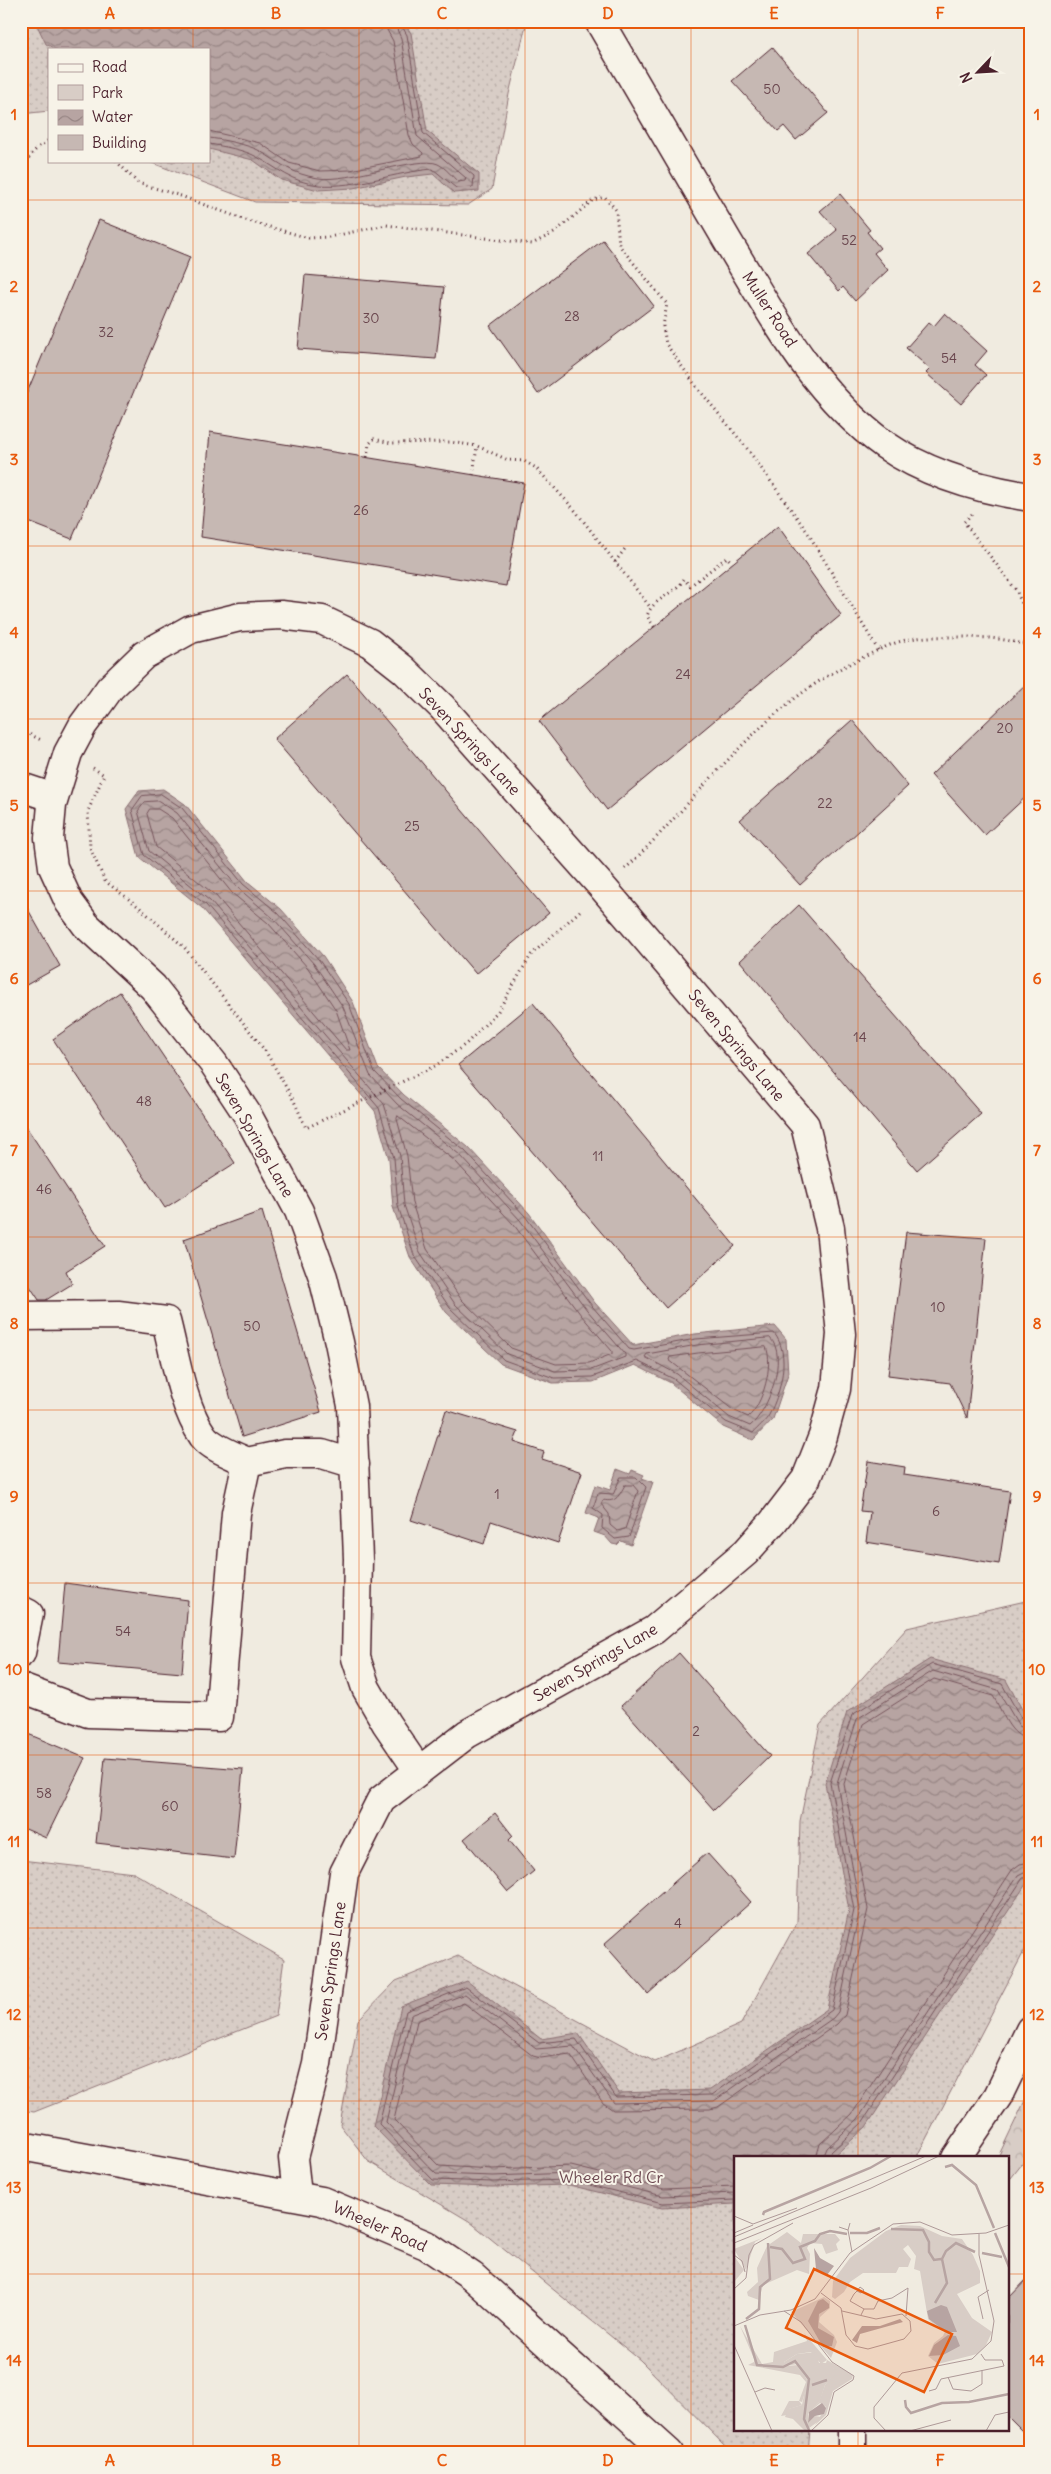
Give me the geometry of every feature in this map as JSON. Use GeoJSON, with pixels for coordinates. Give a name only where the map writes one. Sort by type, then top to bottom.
{"type":"FeatureCollection","features":[{"type":"Feature","properties":{"kind":"street","name":"Muller Road"},"geometry":{"type":"LineString","coordinates":[[599,21],[770,311],[833,398],[867,430],[900,454],[954,480],[994,492],[1030,498]]}},
{"type":"Feature","properties":{"kind":"street","name":"Seven Springs Lane"},"geometry":{"type":"LineString","coordinates":[[297,2195],[293,2158],[317,2064],[344,1873],[381,1800],[467,1734],[654,1630],[746,1552],[773,1522],[806,1479],[823,1436],[836,1389],[841,1334],[837,1280],[830,1228],[805,1126],[604,889],[442,707],[403,669],[370,643],[322,620],[281,615],[240,617],[191,629],[144,655],[110,688],[83,725],[68,753],[54,798],[49,838],[52,867],[68,902],[86,925],[153,987],[214,1064],[247,1114],[299,1211],[323,1277],[340,1342],[352,1406],[358,1559],[356,1658],[366,1688],[386,1724],[418,1770]]}},
{"type":"Feature","properties":{"kind":"street"},"geometry":{"type":"LineString","coordinates":[[21,787],[54,798]]}},
{"type":"Feature","properties":{"kind":"street"},"geometry":{"type":"LineString","coordinates":[[21,1316],[118,1315],[166,1321],[178,1375],[204,1437],[224,1452],[246,1462],[285,1454],[322,1454],[355,1464]]}},
{"type":"Feature","properties":{"kind":"street"},"geometry":{"type":"LineString","coordinates":[[21,1688],[88,1713],[219,1717],[236,1513],[246,1462]]}},
{"type":"Feature","properties":{"kind":"street"},"geometry":{"type":"LineString","coordinates":[[21,1610],[29,1614],[21,1653]]}},
{"type":"Feature","properties":{"kind":"street"},"geometry":{"type":"LineString","coordinates":[[957,2156],[998,2096],[1030,2030]]}},
{"type":"Feature","properties":{"kind":"street","name":"Wheeler Road"},"geometry":{"type":"LineString","coordinates":[[21,2146],[322,2200],[426,2244],[464,2271],[669,2453]]}},
{"type":"Feature","properties":{"kind":"street"},"geometry":{"type":"LineString","coordinates":[[852,2432],[852,2453]]}},
{"type":"Feature","properties":{"kind":"path"},"geometry":{"type":"LineString","coordinates":[[21,212],[24,173],[28,156],[34,149],[48,141]]}},
{"type":"Feature","properties":{"kind":"path"},"geometry":{"type":"LineString","coordinates":[[117,162],[138,183],[248,220],[309,238],[329,237],[386,225],[532,244],[554,233],[593,200],[605,197],[616,210],[619,245],[667,304],[663,326],[666,344],[808,533],[878,650]]}},
{"type":"Feature","properties":{"kind":"path"},"geometry":{"type":"LineString","coordinates":[[21,277],[24,301],[21,346]]}},
{"type":"Feature","properties":{"kind":"path"},"geometry":{"type":"LineString","coordinates":[[367,457],[369,444],[374,439],[391,443],[450,442],[477,446],[508,460],[524,461],[536,468],[574,509],[650,607]]}},
{"type":"Feature","properties":{"kind":"path"},"geometry":{"type":"LineString","coordinates":[[473,475],[477,446]]}},
{"type":"Feature","properties":{"kind":"path"},"geometry":{"type":"LineString","coordinates":[[994,492],[964,522],[1016,590],[1030,623]]}},
{"type":"Feature","properties":{"kind":"path"},"geometry":{"type":"LineString","coordinates":[[615,562],[627,546]]}},
{"type":"Feature","properties":{"kind":"path"},"geometry":{"type":"LineString","coordinates":[[654,627],[647,616],[650,607],[680,586],[684,579],[690,586],[727,557],[732,563]]}},
{"type":"Feature","properties":{"kind":"path"},"geometry":{"type":"LineString","coordinates":[[21,730],[68,753],[104,775],[88,811],[90,848],[106,881],[184,947],[266,1052],[294,1100],[306,1128],[360,1104],[435,1066],[466,1044],[498,1011],[531,955],[604,889],[774,713],[833,671],[878,650],[910,640],[953,637],[1005,640],[1030,646]]}},
{"type":"Feature","properties":{"kind":"green space"},"geometry":{"type":"Polygon","coordinates":[[[21,21],[527,21],[509,94],[492,189],[468,205],[255,202],[150,162],[210,162],[210,48],[48,48],[48,111],[21,114],[21,21]]]}},
{"type":"Feature","properties":{"kind":"green space","name":"Wheeler Rd Cr"},"geometry":{"type":"Polygon","coordinates":[[[1030,1600],[1030,1940],[917,2156],[734,2156],[734,2432],[810,2432],[808,2453],[732,2453],[640,2360],[469,2221],[368,2161],[340,2125],[358,2020],[396,1981],[458,1956],[655,2062],[741,2024],[797,1922],[800,1821],[820,1725],[907,1628],[1030,1600]]]}},
{"type":"Feature","properties":{"kind":"green space"},"geometry":{"type":"Polygon","coordinates":[[[21,1860],[134,1873],[284,1959],[276,2016],[34,2112],[21,2110],[21,1860]]]}},
{"type":"Feature","properties":{"kind":"green space"},"geometry":{"type":"Polygon","coordinates":[[[1030,2090],[1030,2154],[1011,2178],[1008,2177],[1008,2156],[998,2156],[1030,2090]]]}},
{"type":"Feature","properties":{"kind":"water"},"geometry":{"type":"Polygon","coordinates":[[[35,21],[403,21],[411,33],[427,131],[479,174],[479,191],[454,193],[433,174],[406,177],[353,188],[318,190],[281,180],[253,160],[210,149],[210,48],[53,48],[46,44],[35,21]]]}},
{"type":"Feature","properties":{"kind":"water"},"geometry":{"type":"Polygon","coordinates":[[[163,789],[185,804],[247,881],[281,909],[323,956],[353,1002],[378,1068],[404,1095],[468,1147],[529,1213],[595,1303],[633,1345],[695,1334],[775,1326],[786,1339],[788,1374],[773,1419],[753,1440],[723,1427],[671,1383],[635,1365],[593,1382],[553,1383],[501,1364],[446,1312],[410,1257],[393,1207],[389,1159],[375,1111],[202,908],[139,857],[126,809],[139,791],[163,789]]]}},
{"type":"Feature","properties":{"kind":"water"},"geometry":{"type":"Polygon","coordinates":[[[617,1469],[630,1474],[632,1470],[644,1475],[642,1478],[653,1482],[631,1545],[621,1541],[617,1545],[612,1544],[605,1536],[594,1532],[599,1518],[586,1513],[595,1485],[610,1490],[617,1469]]]}},
{"type":"Feature","properties":{"kind":"water"},"geometry":{"type":"Polygon","coordinates":[[[930,1659],[1006,1680],[1030,1724],[1030,1878],[866,2127],[834,2156],[734,2156],[734,2204],[662,2208],[569,2185],[492,2187],[431,2185],[373,2126],[401,2006],[467,1981],[541,2039],[578,2033],[619,2093],[710,2090],[827,2009],[849,1910],[825,1783],[847,1712],[930,1659]]]}},
{"type":"Feature","properties":{"kind":"building"},"geometry":{"type":"Polygon","coordinates":[[[772,47],[828,113],[796,140],[784,126],[778,131],[732,81],[772,47]]]}},
{"type":"Feature","properties":{"kind":"building"},"geometry":{"type":"Polygon","coordinates":[[[840,194],[870,230],[867,232],[880,248],[874,253],[888,270],[855,301],[843,287],[839,291],[808,254],[837,230],[820,211],[840,194]]]}},
{"type":"Feature","properties":{"kind":"building"},"geometry":{"type":"Polygon","coordinates":[[[99,220],[190,257],[72,539],[21,519],[21,407],[99,220]]]}},
{"type":"Feature","properties":{"kind":"building"},"geometry":{"type":"Polygon","coordinates":[[[603,240],[654,306],[538,394],[490,326],[603,240]]]}},
{"type":"Feature","properties":{"kind":"building"},"geometry":{"type":"Polygon","coordinates":[[[305,275],[444,287],[436,359],[298,349],[305,275]]]}},
{"type":"Feature","properties":{"kind":"building"},"geometry":{"type":"Polygon","coordinates":[[[945,313],[987,351],[975,365],[986,375],[961,404],[926,373],[930,369],[906,348],[929,322],[934,326],[945,313]]]}},
{"type":"Feature","properties":{"kind":"building"},"geometry":{"type":"Polygon","coordinates":[[[210,432],[524,483],[506,586],[201,537],[210,432]]]}},
{"type":"Feature","properties":{"kind":"building"},"geometry":{"type":"Polygon","coordinates":[[[778,526],[841,615],[607,810],[539,721],[778,526]]]}},
{"type":"Feature","properties":{"kind":"building"},"geometry":{"type":"Polygon","coordinates":[[[347,674],[549,913],[476,974],[274,739],[347,674]]]}},
{"type":"Feature","properties":{"kind":"building"},"geometry":{"type":"Polygon","coordinates":[[[1030,680],[1030,793],[985,835],[931,775],[1030,680]]]}},
{"type":"Feature","properties":{"kind":"building"},"geometry":{"type":"Polygon","coordinates":[[[852,720],[908,786],[800,885],[740,820],[852,720]]]}},
{"type":"Feature","properties":{"kind":"building"},"geometry":{"type":"Polygon","coordinates":[[[21,897],[60,966],[21,988],[21,897]]]}},
{"type":"Feature","properties":{"kind":"building"},"geometry":{"type":"Polygon","coordinates":[[[799,905],[981,1114],[917,1170],[740,961],[799,905]]]}},
{"type":"Feature","properties":{"kind":"building"},"geometry":{"type":"Polygon","coordinates":[[[120,992],[235,1163],[165,1208],[53,1039],[120,992]]]}},
{"type":"Feature","properties":{"kind":"building"},"geometry":{"type":"Polygon","coordinates":[[[533,1003],[735,1246],[666,1308],[458,1065],[533,1003]]]}},
{"type":"Feature","properties":{"kind":"building"},"geometry":{"type":"Polygon","coordinates":[[[21,1119],[105,1246],[66,1271],[72,1284],[46,1300],[39,1300],[21,1273],[21,1119]]]}},
{"type":"Feature","properties":{"kind":"building"},"geometry":{"type":"Polygon","coordinates":[[[262,1211],[321,1412],[242,1437],[184,1239],[262,1211]]]}},
{"type":"Feature","properties":{"kind":"building"},"geometry":{"type":"Polygon","coordinates":[[[906,1232],[986,1238],[967,1418],[950,1383],[888,1375],[906,1232]]]}},
{"type":"Feature","properties":{"kind":"building"},"geometry":{"type":"Polygon","coordinates":[[[446,1410],[518,1432],[514,1442],[544,1452],[542,1459],[582,1472],[558,1543],[491,1521],[484,1544],[411,1520],[446,1410]]]}},
{"type":"Feature","properties":{"kind":"building"},"geometry":{"type":"Polygon","coordinates":[[[868,1461],[905,1467],[904,1475],[1010,1491],[999,1564],[866,1542],[870,1512],[860,1511],[868,1461]]]}},
{"type":"Feature","properties":{"kind":"building"},"geometry":{"type":"Polygon","coordinates":[[[65,1583],[188,1600],[182,1673],[58,1662],[65,1583]]]}},
{"type":"Feature","properties":{"kind":"building"},"geometry":{"type":"Polygon","coordinates":[[[679,1653],[770,1756],[714,1810],[621,1706],[679,1653]]]}},
{"type":"Feature","properties":{"kind":"building"},"geometry":{"type":"Polygon","coordinates":[[[21,1731],[85,1758],[46,1838],[21,1827],[21,1731]]]}},
{"type":"Feature","properties":{"kind":"building"},"geometry":{"type":"Polygon","coordinates":[[[105,1758],[243,1769],[234,1859],[96,1843],[105,1758]]]}},
{"type":"Feature","properties":{"kind":"building"},"geometry":{"type":"Polygon","coordinates":[[[495,1813],[513,1836],[509,1840],[534,1871],[508,1892],[464,1839],[495,1813]]]}},
{"type":"Feature","properties":{"kind":"building"},"geometry":{"type":"Polygon","coordinates":[[[707,1853],[751,1902],[648,1994],[604,1944],[707,1853]]]}},
{"type":"Feature","properties":{"kind":"building"},"geometry":{"type":"Polygon","coordinates":[[[1030,2276],[1030,2439],[1008,2417],[1008,2299],[1030,2276]]]}}]}
